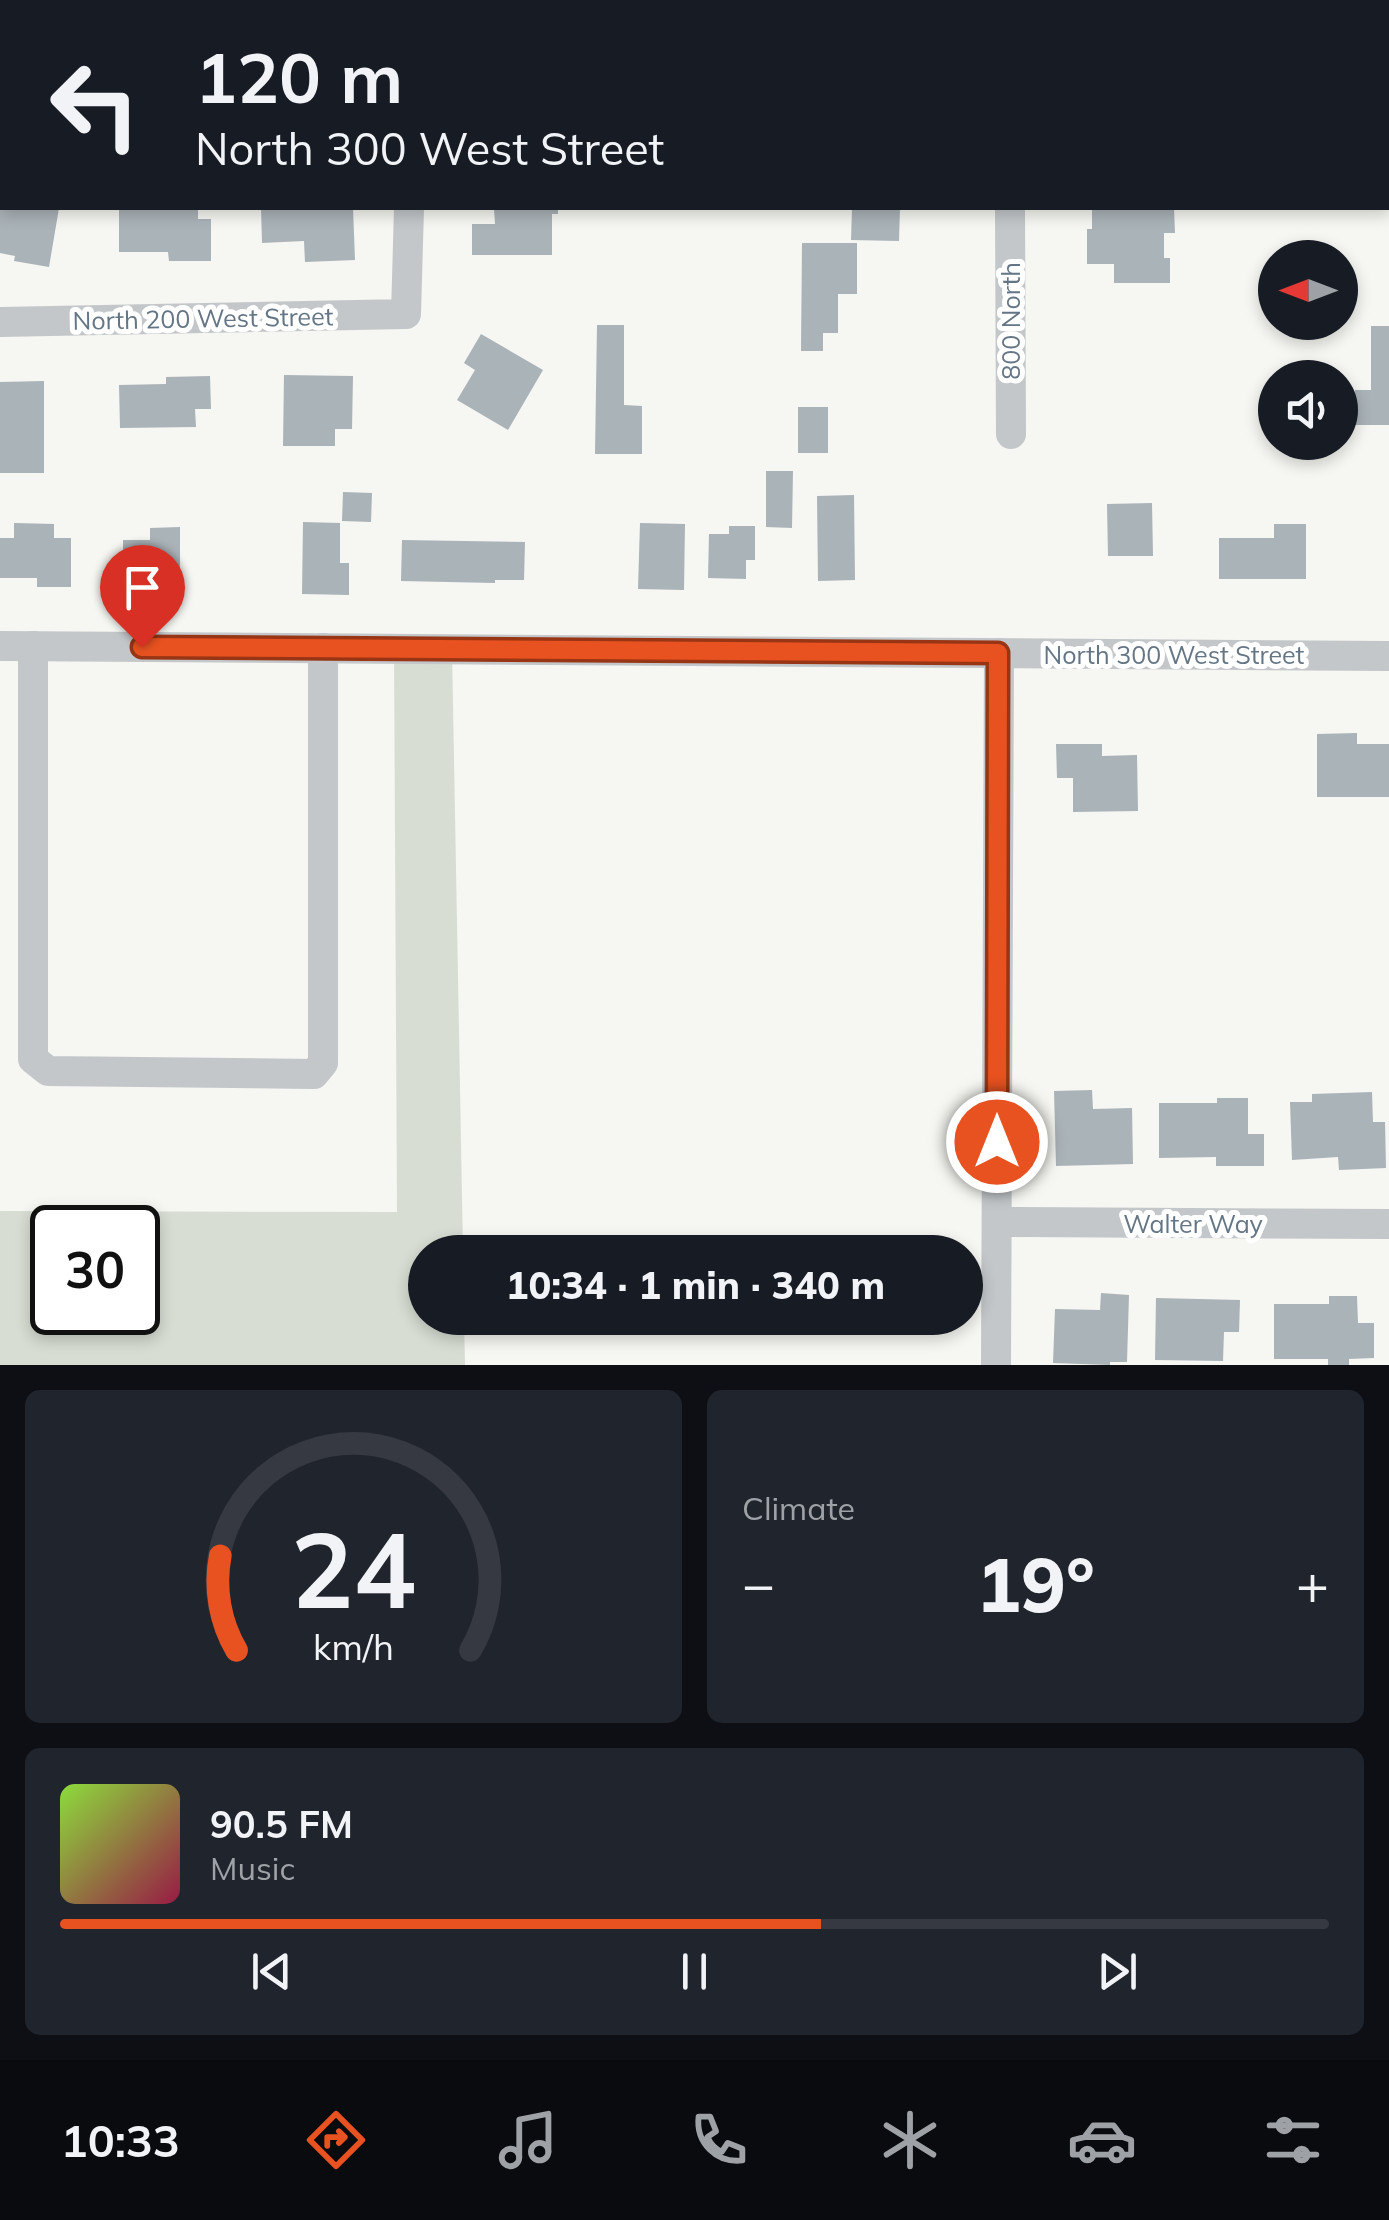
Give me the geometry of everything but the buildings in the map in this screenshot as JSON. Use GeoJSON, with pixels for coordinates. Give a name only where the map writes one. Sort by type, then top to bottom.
{"type":"FeatureCollection","features":[{"type":"Feature","properties":{"kind":"street","name":"North 200 West Street"},"geometry":{"type":"LineString","coordinates":[[0,322],[406,314],[409,210]]}},
{"type":"Feature","properties":{"kind":"street","name":"800 North"},"geometry":{"type":"LineString","coordinates":[[1010,210],[1011,434]]}},
{"type":"Feature","properties":{"kind":"street","name":"North 300 West Street"},"geometry":{"type":"LineString","coordinates":[[0,646],[1389,656]]}},
{"type":"Feature","properties":{"kind":"street"},"geometry":{"type":"LineString","coordinates":[[33,646],[33,1059],[48,1071],[276,1074],[314,1074],[322,1063],[324,648]]}},
{"type":"Feature","properties":{"kind":"street"},"geometry":{"type":"LineString","coordinates":[[996,1365],[998,653]]}},
{"type":"Feature","properties":{"kind":"street","name":"Walter Way"},"geometry":{"type":"LineString","coordinates":[[997,1222],[1389,1224]]}},
{"type":"Feature","properties":{"kind":"shaded area"},"geometry":{"type":"Polygon","coordinates":[[[394,649],[452,649],[463,1235],[408,1235],[408,1335],[464,1335],[465,1365],[0,1365],[0,1211],[30,1211],[30,1335],[160,1335],[160,1211],[397,1212],[394,649]]]}},
{"type":"Feature","properties":{"kind":"route"},"geometry":{"type":"LineString","coordinates":[[142,647],[998,653],[997,1142]]}}]}
